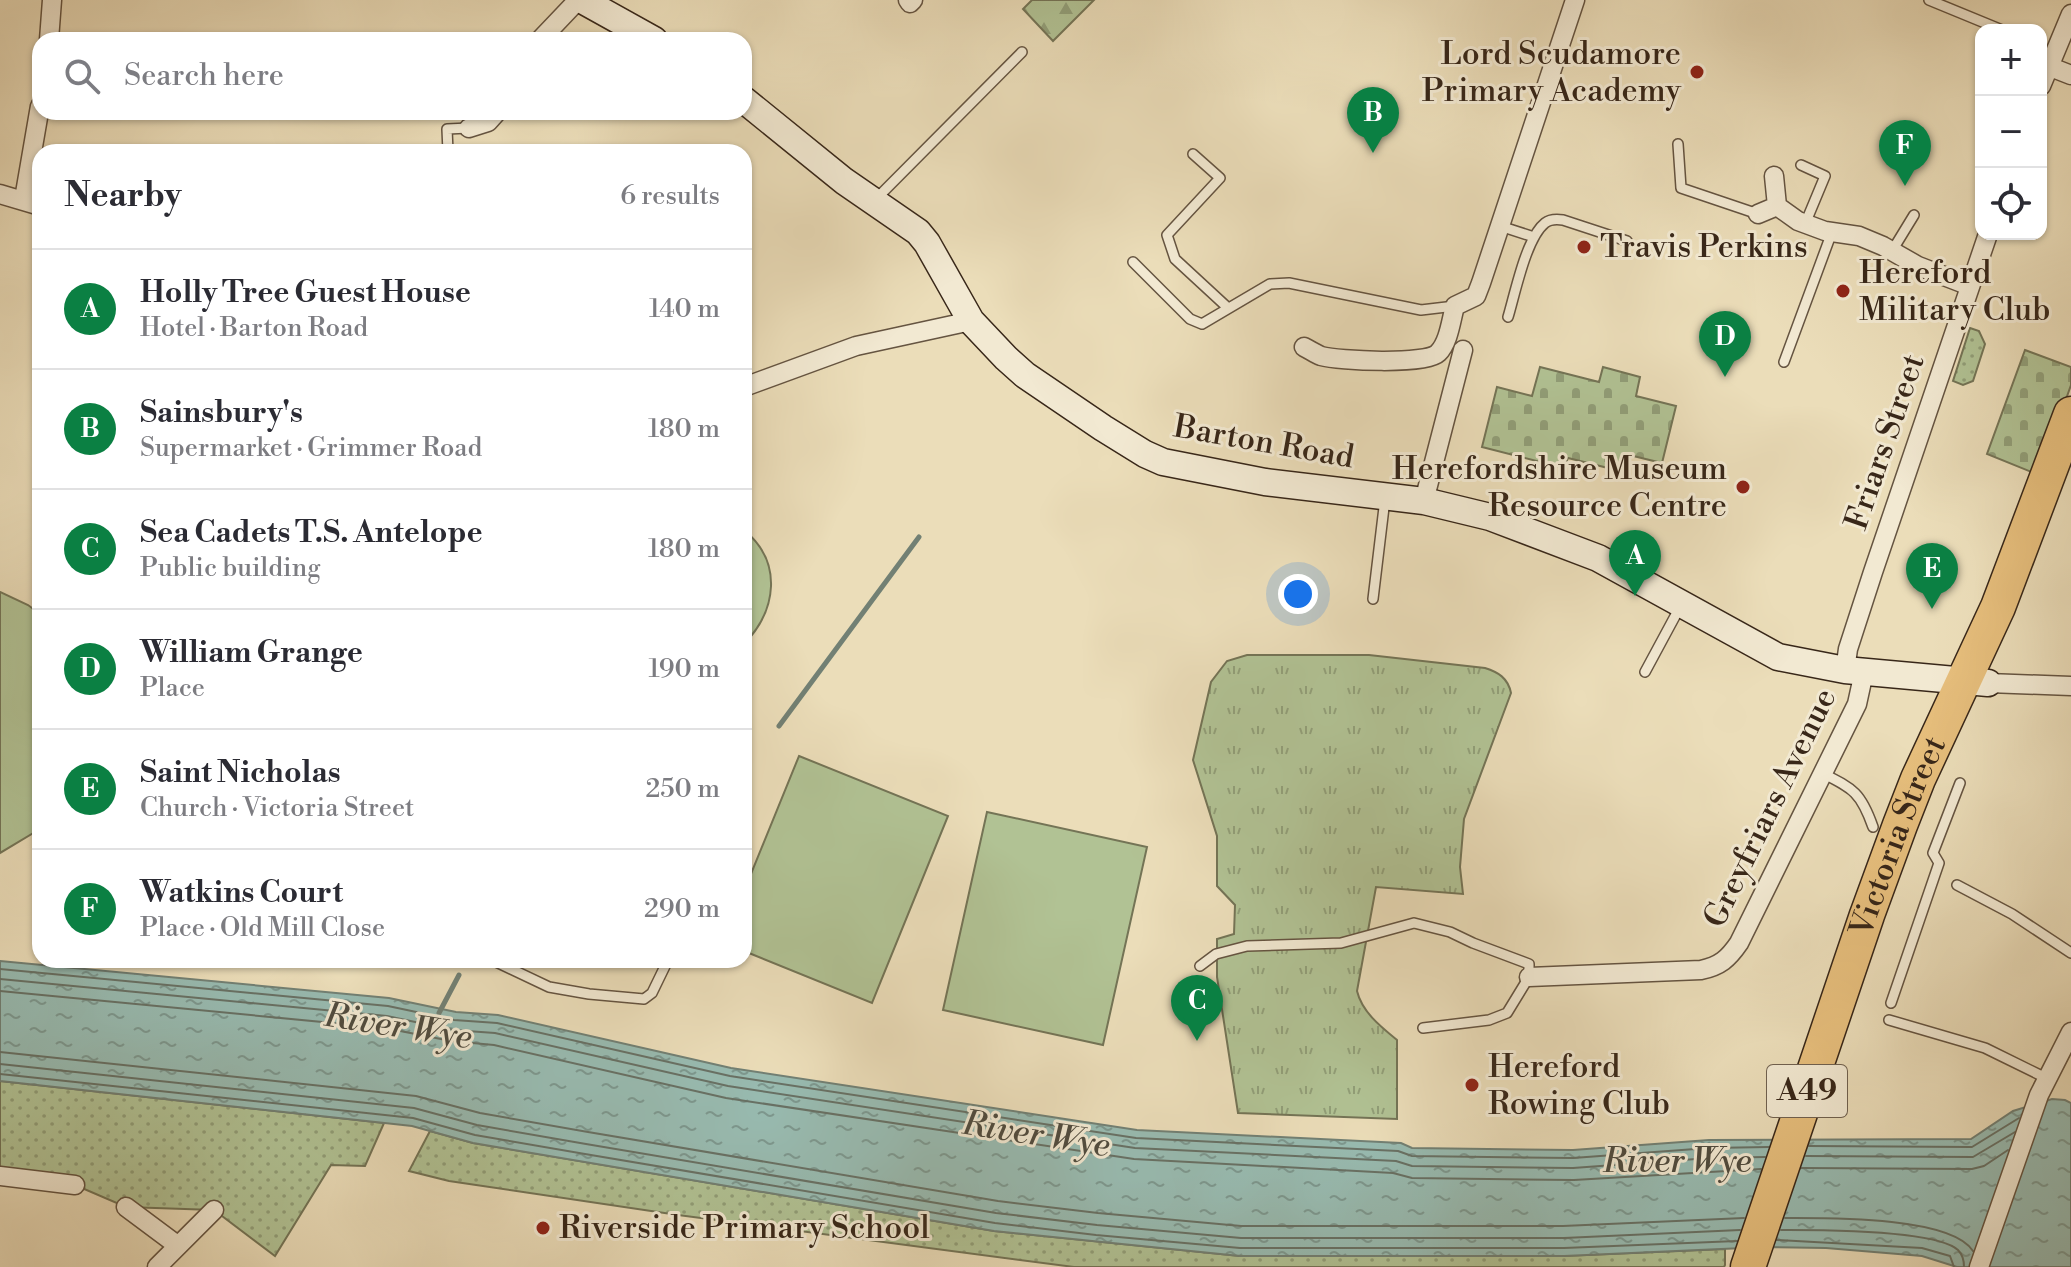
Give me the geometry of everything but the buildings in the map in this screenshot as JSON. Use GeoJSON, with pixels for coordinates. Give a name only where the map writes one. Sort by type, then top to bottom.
{"type":"FeatureCollection","features":[{"type":"Feature","properties":{"kind":"highway","name":"Victoria Street"},"geometry":{"type":"LineString","coordinates":[[1976,682],[1998,607],[2071,414]]}},
{"type":"Feature","properties":{"kind":"highway","name":"Victoria Street"},"geometry":{"type":"LineString","coordinates":[[1770,1267],[1918,779],[1976,682],[2010,633],[2071,475]]}},
{"type":"Feature","properties":{"kind":"highway","name":"Victoria Street"},"geometry":{"type":"LineString","coordinates":[[1748,1267],[1876,918]]}},
{"type":"Feature","properties":{"kind":"street"},"geometry":{"type":"LineString","coordinates":[[50,32],[52,0]]}},
{"type":"Feature","properties":{"kind":"street"},"geometry":{"type":"LineString","coordinates":[[548,32],[580,0],[639,32]]}},
{"type":"Feature","properties":{"kind":"street"},"geometry":{"type":"LineString","coordinates":[[1304,347],[1322,356],[1403,362],[1428,359],[1439,352],[1455,306],[1476,296],[1575,0]]}},
{"type":"Feature","properties":{"kind":"street"},"geometry":{"type":"LineString","coordinates":[[2047,67],[2071,14]]}},
{"type":"Feature","properties":{"kind":"street"},"geometry":{"type":"LineString","coordinates":[[2051,55],[2071,75]]}},
{"type":"Feature","properties":{"kind":"street","name":"Barton Road"},"geometry":{"type":"LineString","coordinates":[[752,106],[844,181],[903,219],[927,243],[971,321],[1015,366],[1145,454],[1163,462],[1265,482],[1424,501],[1490,517],[1598,558],[1778,657],[1854,671],[1976,682]]}},
{"type":"Feature","properties":{"kind":"street"},"geometry":{"type":"LineString","coordinates":[[37,144],[39,120]]}},
{"type":"Feature","properties":{"kind":"street"},"geometry":{"type":"LineString","coordinates":[[469,128],[490,120]]}},
{"type":"Feature","properties":{"kind":"street"},"geometry":{"type":"LineString","coordinates":[[1774,176],[1777,206]]}},
{"type":"Feature","properties":{"kind":"street"},"geometry":{"type":"LineString","coordinates":[[0,194],[32,203]]}},
{"type":"Feature","properties":{"kind":"street"},"geometry":{"type":"LineString","coordinates":[[1758,214],[1777,206]]}},
{"type":"Feature","properties":{"kind":"street"},"geometry":{"type":"LineString","coordinates":[[1777,206],[1805,224],[1859,236],[1918,266],[1970,286]]}},
{"type":"Feature","properties":{"kind":"street","name":"Friars Street"},"geometry":{"type":"LineString","coordinates":[[1854,671],[1848,649],[1986,240]]}},
{"type":"Feature","properties":{"kind":"street"},"geometry":{"type":"LineString","coordinates":[[752,384],[846,349],[971,321]]}},
{"type":"Feature","properties":{"kind":"street"},"geometry":{"type":"LineString","coordinates":[[1424,501],[1463,350]]}},
{"type":"Feature","properties":{"kind":"street","name":"Greyfriars Avenue"},"geometry":{"type":"LineString","coordinates":[[1529,977],[1701,970],[1719,966],[1730,957],[1857,704],[1854,671]]}},
{"type":"Feature","properties":{"kind":"street"},"geometry":{"type":"LineString","coordinates":[[1976,682],[2071,686]]}},
{"type":"Feature","properties":{"kind":"street"},"geometry":{"type":"LineString","coordinates":[[1979,1267],[2043,1087],[2071,1032]]}},
{"type":"Feature","properties":{"kind":"street"},"geometry":{"type":"LineString","coordinates":[[0,1176],[75,1185]]}},
{"type":"Feature","properties":{"kind":"street"},"geometry":{"type":"LineString","coordinates":[[126,1207],[177,1245]]}},
{"type":"Feature","properties":{"kind":"street"},"geometry":{"type":"LineString","coordinates":[[157,1267],[214,1210]]}},
{"type":"Feature","properties":{"kind":"lane"},"geometry":{"type":"LineString","coordinates":[[1929,0],[1987,24]]}},
{"type":"Feature","properties":{"kind":"lane"},"geometry":{"type":"LineString","coordinates":[[874,200],[1022,52]]}},
{"type":"Feature","properties":{"kind":"lane"},"geometry":{"type":"LineString","coordinates":[[448,144],[447,129],[469,128]]}},
{"type":"Feature","properties":{"kind":"lane"},"geometry":{"type":"LineString","coordinates":[[1678,144],[1681,188],[1758,214]]}},
{"type":"Feature","properties":{"kind":"lane"},"geometry":{"type":"LineString","coordinates":[[1193,154],[1220,178],[1167,235],[1175,259],[1227,307]]}},
{"type":"Feature","properties":{"kind":"lane"},"geometry":{"type":"LineString","coordinates":[[1801,165],[1825,176],[1805,224]]}},
{"type":"Feature","properties":{"kind":"lane"},"geometry":{"type":"LineString","coordinates":[[1892,251],[1914,215]]}},
{"type":"Feature","properties":{"kind":"lane"},"geometry":{"type":"LineString","coordinates":[[1508,317],[1534,237],[1544,224],[1553,219],[1563,220],[1627,241]]}},
{"type":"Feature","properties":{"kind":"lane"},"geometry":{"type":"LineString","coordinates":[[1500,226],[1534,237]]}},
{"type":"Feature","properties":{"kind":"lane"},"geometry":{"type":"LineString","coordinates":[[1784,362],[1832,232]]}},
{"type":"Feature","properties":{"kind":"lane"},"geometry":{"type":"LineString","coordinates":[[1133,262],[1197,323],[1207,322],[1227,307],[1270,284],[1289,283],[1421,310],[1455,306]]}},
{"type":"Feature","properties":{"kind":"lane"},"geometry":{"type":"LineString","coordinates":[[1373,599],[1386,497]]}},
{"type":"Feature","properties":{"kind":"lane"},"geometry":{"type":"LineString","coordinates":[[1645,672],[1681,604]]}},
{"type":"Feature","properties":{"kind":"lane"},"geometry":{"type":"LineString","coordinates":[[1822,773],[1846,785],[1863,801],[1873,827]]}},
{"type":"Feature","properties":{"kind":"lane"},"geometry":{"type":"LineString","coordinates":[[1891,1003],[1939,863],[1933,853],[1960,783]]}},
{"type":"Feature","properties":{"kind":"lane"},"geometry":{"type":"LineString","coordinates":[[1957,885],[2012,914],[2071,953]]}},
{"type":"Feature","properties":{"kind":"lane"},"geometry":{"type":"LineString","coordinates":[[1200,966],[1216,954],[1247,946],[1341,943],[1414,923],[1450,932],[1529,964],[1529,977],[1507,1013],[1489,1020],[1423,1028]]}},
{"type":"Feature","properties":{"kind":"lane"},"geometry":{"type":"LineString","coordinates":[[509,968],[549,987],[644,999],[652,993],[664,968]]}},
{"type":"Feature","properties":{"kind":"lane"},"geometry":{"type":"LineString","coordinates":[[1889,1020],[1985,1048],[2043,1087]]}},
{"type":"Feature","properties":{"kind":"green space"},"geometry":{"type":"Polygon","coordinates":[[[1032,0],[1094,0],[1053,41],[1023,9],[1032,0]]]}},
{"type":"Feature","properties":{"kind":"green space"},"geometry":{"type":"Polygon","coordinates":[[[1970,328],[1979,331],[1985,344],[1973,381],[1963,385],[1953,381],[1970,328]]]}},
{"type":"Feature","properties":{"kind":"green space"},"geometry":{"type":"Polygon","coordinates":[[[2025,350],[2071,367],[2071,385],[2039,475],[1987,454],[2025,350]]]}},
{"type":"Feature","properties":{"kind":"green space"},"geometry":{"type":"Polygon","coordinates":[[[1540,367],[1599,382],[1603,367],[1640,377],[1636,396],[1676,406],[1662,463],[1625,454],[1620,471],[1568,458],[1564,468],[1482,447],[1497,387],[1532,396],[1540,367]]]}},
{"type":"Feature","properties":{"kind":"green space"},"geometry":{"type":"Polygon","coordinates":[[[752,538],[765,557],[771,586],[769,601],[752,635],[752,538]]]}},
{"type":"Feature","properties":{"kind":"green space"},"geometry":{"type":"Polygon","coordinates":[[[0,592],[32,608],[32,834],[0,853],[0,592]]]}},
{"type":"Feature","properties":{"kind":"green space"},"geometry":{"type":"Polygon","coordinates":[[[1247,655],[1369,655],[1485,668],[1502,676],[1510,688],[1511,693],[1464,819],[1460,867],[1463,894],[1376,887],[1357,991],[1368,1012],[1397,1040],[1397,1119],[1238,1113],[1217,977],[1217,939],[1234,934],[1235,905],[1217,886],[1217,836],[1193,760],[1211,682],[1227,661],[1247,655]]]}},
{"type":"Feature","properties":{"kind":"green space"},"geometry":{"type":"Polygon","coordinates":[[[799,756],[948,816],[872,1003],[752,954],[752,871],[799,756]]]}},
{"type":"Feature","properties":{"kind":"green space"},"geometry":{"type":"Polygon","coordinates":[[[987,812],[1147,847],[1103,1045],[943,1010],[987,812]]]}},
{"type":"Feature","properties":{"kind":"green space"},"geometry":{"type":"Polygon","coordinates":[[[0,1081],[384,1123],[365,1166],[331,1165],[275,1256],[214,1210],[126,1207],[75,1185],[0,1176],[0,1081]]]}},
{"type":"Feature","properties":{"kind":"green space"},"geometry":{"type":"Polygon","coordinates":[[[430,1131],[473,1143],[994,1231],[1240,1256],[1564,1256],[1725,1249],[1725,1265],[1074,1267],[678,1215],[449,1181],[409,1171],[430,1131]]]}},
{"type":"Feature","properties":{"kind":"water","name":"River Wye"},"geometry":{"type":"Polygon","coordinates":[[[0,961],[32,964],[32,968],[74,968],[389,998],[456,1012],[498,1015],[731,1068],[1137,1130],[1401,1143],[1412,1148],[1573,1150],[1709,1140],[1971,1139],[2013,1111],[2052,1099],[2065,1100],[2071,1103],[2071,1267],[1957,1267],[1922,1256],[1826,1248],[1766,1247],[1564,1256],[1240,1256],[994,1231],[473,1143],[412,1126],[0,1081],[0,961]]]}},
{"type":"Feature","properties":{"kind":"waterway"},"geometry":{"type":"LineString","coordinates":[[779,726],[919,537]]}},
{"type":"Feature","properties":{"kind":"waterway","name":"River Wye"},"geometry":{"type":"LineString","coordinates":[[439,1013],[459,975]]}},
{"type":"Feature","properties":{"kind":"place","name":"Lord Scudamore Primary Academy"},"geometry":{"type":"Point","coordinates":[1697,72]}},
{"type":"Feature","properties":{"kind":"place","name":"Sainsbury's"},"geometry":{"type":"Point","coordinates":[1373,153]}},
{"type":"Feature","properties":{"kind":"place","name":"Watkins Court"},"geometry":{"type":"Point","coordinates":[1905,186]}},
{"type":"Feature","properties":{"kind":"place","name":"Travis Perkins"},"geometry":{"type":"Point","coordinates":[1584,247]}},
{"type":"Feature","properties":{"kind":"place","name":"Hereford Military Club"},"geometry":{"type":"Point","coordinates":[1843,291]}},
{"type":"Feature","properties":{"kind":"place","name":"William Grange"},"geometry":{"type":"Point","coordinates":[1725,377]}},
{"type":"Feature","properties":{"kind":"place","name":"Herefordshire Museum Resource Centre"},"geometry":{"type":"Point","coordinates":[1743,487]}},
{"type":"Feature","properties":{"kind":"place","name":"Holly Tree Guest House"},"geometry":{"type":"Point","coordinates":[1635,596]}},
{"type":"Feature","properties":{"kind":"place","name":"Saint Nicholas"},"geometry":{"type":"Point","coordinates":[1932,609]}},
{"type":"Feature","properties":{"kind":"place","name":"Sea Cadets T.S. Antelope"},"geometry":{"type":"Point","coordinates":[1197,1041]}},
{"type":"Feature","properties":{"kind":"place","name":"Hereford Rowing Club"},"geometry":{"type":"Point","coordinates":[1472,1085]}},
{"type":"Feature","properties":{"kind":"place","name":"Riverside Primary School"},"geometry":{"type":"Point","coordinates":[543,1228]}}]}
